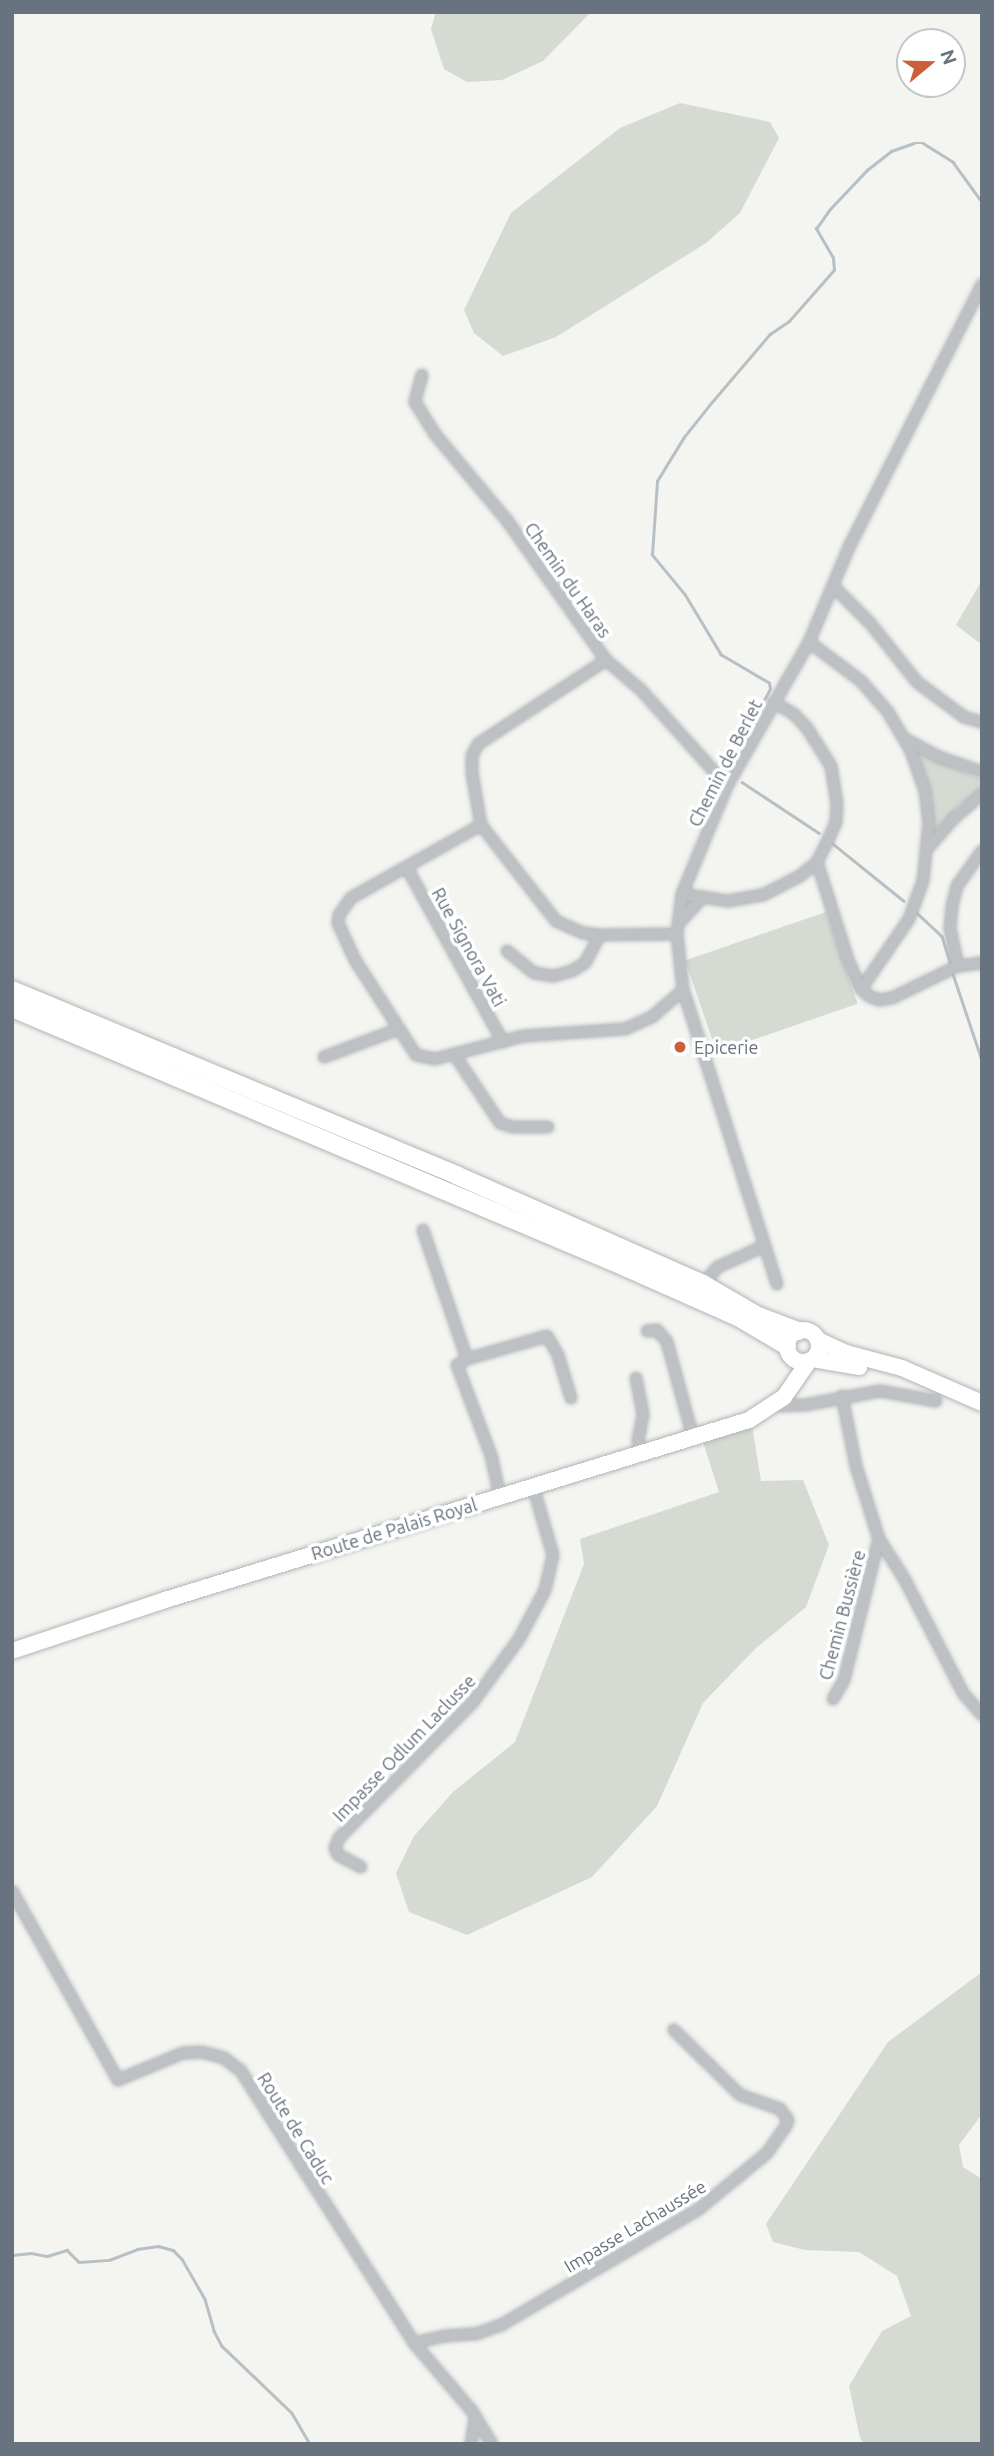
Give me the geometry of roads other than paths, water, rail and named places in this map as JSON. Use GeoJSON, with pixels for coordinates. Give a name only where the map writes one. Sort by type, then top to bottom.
{"type":"FeatureCollection","features":[{"type":"Feature","properties":{"kind":"highway"},"geometry":{"type":"LineString","coordinates":[[12,990],[456,1175],[703,1284],[758,1316],[792,1345]]}},
{"type":"Feature","properties":{"kind":"highway"},"geometry":{"type":"LineString","coordinates":[[12,1008],[402,1170],[733,1315],[792,1345]]}},
{"type":"Feature","properties":{"kind":"highway"},"geometry":{"type":"LineString","coordinates":[[703,1284],[705,1296],[733,1315]]}},
{"type":"Feature","properties":{"kind":"main road"},"geometry":{"type":"LineString","coordinates":[[775,1406],[787,1385],[792,1345],[809,1331],[818,1340],[846,1353],[902,1368],[939,1394]]}},
{"type":"Feature","properties":{"kind":"main road"},"geometry":{"type":"LineString","coordinates":[[811,1360],[818,1350],[818,1340]]}},
{"type":"Feature","properties":{"kind":"main road"},"geometry":{"type":"LineString","coordinates":[[792,1345],[798,1361],[843,1363],[939,1394],[982,1403]]}},
{"type":"Feature","properties":{"kind":"main road","name":"Route de Palais Royal"},"geometry":{"type":"LineString","coordinates":[[12,1651],[165,1600],[749,1420],[775,1406],[811,1360]]}},
{"type":"Feature","properties":{"kind":"street","name":"Chemin de Berlet"},"geometry":{"type":"LineString","coordinates":[[777,1284],[684,990],[678,929],[682,894],[727,786],[772,702],[809,642],[850,545],[982,285]]}},
{"type":"Feature","properties":{"kind":"street","name":"Chemin du Haras"},"geometry":{"type":"LineString","coordinates":[[422,374],[415,402],[434,433],[506,519],[607,660],[641,690],[727,786]]}},
{"type":"Feature","properties":{"kind":"street"},"geometry":{"type":"LineString","coordinates":[[832,586],[870,623],[916,682],[964,717],[982,722]]}},
{"type":"Feature","properties":{"kind":"street"},"geometry":{"type":"LineString","coordinates":[[809,642],[861,681],[888,712],[903,738],[925,791],[929,822],[923,881],[909,919],[861,989]]}},
{"type":"Feature","properties":{"kind":"street"},"geometry":{"type":"LineString","coordinates":[[607,660],[478,744],[472,756],[472,773],[481,825],[556,920],[583,933],[600,935],[678,929],[703,897]]}},
{"type":"Feature","properties":{"kind":"street"},"geometry":{"type":"LineString","coordinates":[[682,894],[728,901],[763,895],[800,876],[817,862],[836,822],[836,783],[831,766],[807,728],[794,714],[772,702]]}},
{"type":"Feature","properties":{"kind":"street"},"geometry":{"type":"LineString","coordinates":[[903,738],[939,757],[982,772]]}},
{"type":"Feature","properties":{"kind":"street"},"geometry":{"type":"LineString","coordinates":[[928,849],[952,820],[982,794]]}},
{"type":"Feature","properties":{"kind":"street"},"geometry":{"type":"LineString","coordinates":[[481,825],[351,898],[339,915],[338,923],[355,960],[416,1055],[435,1059],[524,1037],[625,1029],[652,1017],[684,990]]}},
{"type":"Feature","properties":{"kind":"street"},"geometry":{"type":"LineString","coordinates":[[958,966],[950,929],[952,906],[957,886],[982,851]]}},
{"type":"Feature","properties":{"kind":"street"},"geometry":{"type":"LineString","coordinates":[[817,862],[848,960],[861,989],[879,1000],[892,998],[958,966],[982,963]]}},
{"type":"Feature","properties":{"kind":"street","name":"Rue Signora Vati"},"geometry":{"type":"LineString","coordinates":[[407,868],[503,1042]]}},
{"type":"Feature","properties":{"kind":"street"},"geometry":{"type":"LineString","coordinates":[[507,951],[534,973],[554,976],[572,971],[584,963],[600,935]]}},
{"type":"Feature","properties":{"kind":"street"},"geometry":{"type":"LineString","coordinates":[[324,1057],[399,1029]]}},
{"type":"Feature","properties":{"kind":"street"},"geometry":{"type":"LineString","coordinates":[[454,1055],[500,1123],[548,1127]]}},
{"type":"Feature","properties":{"kind":"street"},"geometry":{"type":"LineString","coordinates":[[424,1230],[492,1458],[500,1497]]}},
{"type":"Feature","properties":{"kind":"street"},"geometry":{"type":"LineString","coordinates":[[703,1284],[718,1267],[764,1246]]}},
{"type":"Feature","properties":{"kind":"street"},"geometry":{"type":"LineString","coordinates":[[647,1331],[657,1330],[667,1342],[693,1437]]}},
{"type":"Feature","properties":{"kind":"street"},"geometry":{"type":"LineString","coordinates":[[462,1362],[547,1336],[558,1355],[571,1398]]}},
{"type":"Feature","properties":{"kind":"street"},"geometry":{"type":"LineString","coordinates":[[636,1378],[643,1415],[638,1440],[640,1452]]}},
{"type":"Feature","properties":{"kind":"street"},"geometry":{"type":"LineString","coordinates":[[775,1406],[805,1405],[880,1391],[939,1394]]}},
{"type":"Feature","properties":{"kind":"street"},"geometry":{"type":"LineString","coordinates":[[842,1396],[856,1466],[879,1539],[905,1580],[961,1689],[982,1715]]}},
{"type":"Feature","properties":{"kind":"street","name":"Impasse Odlum Laclusse"},"geometry":{"type":"LineString","coordinates":[[362,1867],[338,1855],[335,1848],[339,1838],[417,1755],[473,1702],[512,1650],[545,1590],[553,1555],[533,1486]]}},
{"type":"Feature","properties":{"kind":"street","name":"Chemin Bussière"},"geometry":{"type":"LineString","coordinates":[[833,1699],[844,1680],[879,1539]]}},
{"type":"Feature","properties":{"kind":"street","name":"Route de Caduc"},"geometry":{"type":"LineString","coordinates":[[12,1891],[118,2080],[183,2053],[202,2052],[223,2058],[241,2071],[414,2343],[472,2411],[492,2444]]}},
{"type":"Feature","properties":{"kind":"street","name":"Impasse Lachaussée"},"geometry":{"type":"LineString","coordinates":[[414,2343],[444,2336],[477,2334],[503,2324],[699,2208],[767,2152],[786,2126],[787,2118],[780,2109],[740,2095],[674,2030]]}},
{"type":"Feature","properties":{"kind":"street"},"geometry":{"type":"LineString","coordinates":[[471,2444],[475,2419]]}},
{"type":"Feature","properties":{"kind":"waterway"},"geometry":{"type":"LineString","coordinates":[[725,772],[770,689],[769,683],[721,655],[685,595],[652,555],[657,481],[684,437],[711,403],[770,334],[789,321],[834,270],[833,258],[816,229],[830,209],[867,170],[891,151],[914,143],[923,143],[953,162],[982,202]]}},
{"type":"Feature","properties":{"kind":"waterway"},"geometry":{"type":"LineString","coordinates":[[742,782],[819,833]]}},
{"type":"Feature","properties":{"kind":"waterway"},"geometry":{"type":"LineString","coordinates":[[832,843],[904,901]]}},
{"type":"Feature","properties":{"kind":"waterway"},"geometry":{"type":"LineString","coordinates":[[917,913],[942,936],[950,963]]}},
{"type":"Feature","properties":{"kind":"waterway"},"geometry":{"type":"LineString","coordinates":[[953,974],[982,1060]]}},
{"type":"Feature","properties":{"kind":"waterway"},"geometry":{"type":"LineString","coordinates":[[12,2255],[31,2253],[47,2256],[67,2250],[79,2262],[109,2260],[137,2249],[158,2246],[173,2250],[182,2259],[205,2299],[214,2331],[222,2346],[292,2413],[310,2444]]}},
{"type":"Feature","properties":{"kind":"place","name":"Epicerie"},"geometry":{"type":"Point","coordinates":[680,1047]}}]}
